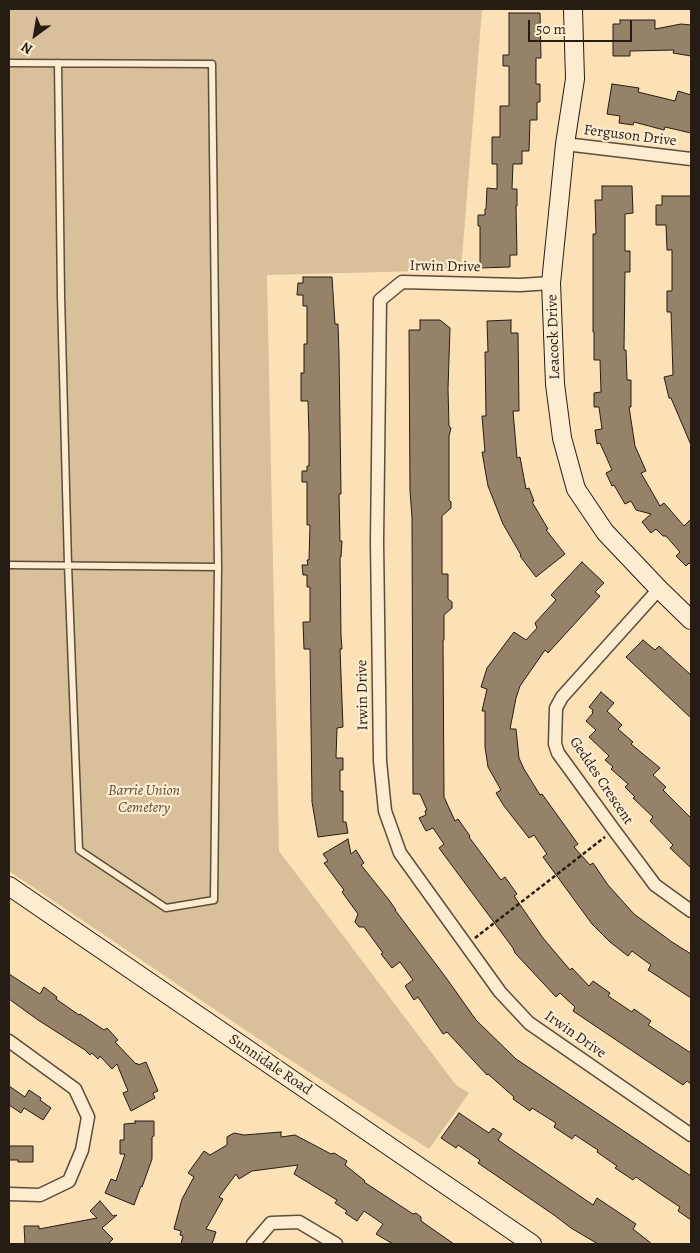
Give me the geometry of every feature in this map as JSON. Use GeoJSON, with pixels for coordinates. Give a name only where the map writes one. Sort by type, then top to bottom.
{"type":"FeatureCollection","features":[{"type":"Feature","properties":{"kind":"street","name":"Leacock Drive"},"geometry":{"type":"LineString","coordinates":[[573,9],[575,79],[565,144],[551,283],[555,384],[562,438],[576,489],[605,532],[691,620]]}},
{"type":"Feature","properties":{"kind":"street","name":"Ferguson Drive"},"geometry":{"type":"LineString","coordinates":[[565,144],[691,159]]}},
{"type":"Feature","properties":{"kind":"street","name":"Irwin Drive"},"geometry":{"type":"LineString","coordinates":[[551,283],[520,285],[402,282],[380,300],[376,542],[380,761],[385,811],[400,853],[500,992],[529,1023],[691,1135]]}},
{"type":"Feature","properties":{"kind":"street","name":"Geddes Crescent"},"geometry":{"type":"LineString","coordinates":[[659,589],[562,697],[556,708],[555,744],[558,753],[655,885],[691,911]]}},
{"type":"Feature","properties":{"kind":"street","name":"Sunnidale Road"},"geometry":{"type":"LineString","coordinates":[[9,886],[532,1244]]}},
{"type":"Feature","properties":{"kind":"street"},"geometry":{"type":"LineString","coordinates":[[9,1041],[75,1089],[88,1117],[82,1150],[69,1182],[40,1195],[9,1194]]}},
{"type":"Feature","properties":{"kind":"street"},"geometry":{"type":"LineString","coordinates":[[253,1244],[271,1223],[299,1222],[336,1244]]}},
{"type":"Feature","properties":{"kind":"lane"},"geometry":{"type":"LineString","coordinates":[[9,63],[58,63],[212,64],[218,567],[214,900],[166,908],[79,850],[68,565],[61,296],[58,63]]}},
{"type":"Feature","properties":{"kind":"lane"},"geometry":{"type":"LineString","coordinates":[[9,565],[218,567]]}},
{"type":"Feature","properties":{"kind":"path"},"geometry":{"type":"LineString","coordinates":[[466,945],[614,830]]}},
{"type":"Feature","properties":{"kind":"green space","name":"Barrie Union Cemetery"},"geometry":{"type":"Polygon","coordinates":[[[9,9],[482,10],[461,270],[267,275],[279,851],[456,1085],[469,1093],[429,1149],[284,1056],[9,871],[9,9]]]}},
{"type":"Feature","properties":{"kind":"building"},"geometry":{"type":"Polygon","coordinates":[[[509,13],[540,13],[541,58],[536,58],[536,84],[540,84],[540,102],[537,102],[537,120],[530,120],[529,151],[522,151],[522,164],[513,164],[512,189],[517,189],[517,255],[510,255],[510,267],[480,268],[480,226],[478,226],[478,215],[485,215],[487,188],[497,189],[497,164],[492,164],[492,137],[500,137],[500,106],[509,106],[509,66],[503,66],[503,55],[509,55],[509,13]]]}},
{"type":"Feature","properties":{"kind":"building"},"geometry":{"type":"Polygon","coordinates":[[[620,20],[655,20],[655,29],[681,24],[691,25],[691,56],[673,53],[674,50],[630,51],[630,56],[613,56],[613,24],[620,24],[620,20]]]}},
{"type":"Feature","properties":{"kind":"building"},"geometry":{"type":"Polygon","coordinates":[[[612,84],[639,88],[638,92],[675,101],[678,91],[691,95],[691,133],[665,127],[664,130],[634,122],[633,125],[619,123],[620,116],[607,114],[612,84]]]}},
{"type":"Feature","properties":{"kind":"building"},"geometry":{"type":"Polygon","coordinates":[[[602,186],[632,186],[633,213],[625,214],[625,251],[630,251],[630,272],[625,272],[624,350],[626,350],[627,380],[631,380],[631,407],[629,407],[635,446],[646,471],[641,473],[660,506],[664,503],[684,526],[691,519],[691,565],[689,563],[686,566],[676,556],[680,552],[666,536],[663,536],[656,529],[651,533],[642,522],[651,514],[636,510],[631,501],[625,504],[614,485],[612,486],[606,473],[612,470],[600,443],[597,444],[595,430],[602,429],[599,407],[594,407],[594,393],[601,392],[600,360],[594,360],[593,234],[596,234],[595,200],[602,200],[602,186]]]}},
{"type":"Feature","properties":{"kind":"building"},"geometry":{"type":"Polygon","coordinates":[[[662,196],[691,196],[691,445],[671,398],[669,398],[664,377],[673,375],[671,312],[667,312],[667,291],[672,291],[672,250],[667,250],[666,225],[656,225],[656,205],[662,205],[662,196]]]}},
{"type":"Feature","properties":{"kind":"building"},"geometry":{"type":"Polygon","coordinates":[[[303,277],[332,277],[335,324],[338,324],[339,354],[341,494],[339,494],[340,541],[342,541],[340,557],[342,649],[340,649],[343,727],[337,728],[336,758],[343,758],[343,770],[340,770],[340,791],[343,791],[343,822],[346,822],[348,833],[318,837],[312,802],[310,649],[304,649],[303,622],[310,622],[310,587],[307,587],[307,575],[303,575],[302,565],[308,565],[307,560],[309,560],[310,525],[307,525],[307,482],[302,482],[302,471],[307,471],[307,466],[309,466],[308,401],[301,401],[301,373],[304,373],[304,344],[307,344],[307,306],[303,306],[303,295],[297,295],[298,283],[303,283],[303,277]]]}},
{"type":"Feature","properties":{"kind":"building"},"geometry":{"type":"Polygon","coordinates":[[[420,320],[440,320],[450,328],[448,389],[449,426],[451,428],[449,436],[449,500],[451,508],[442,516],[442,574],[448,574],[448,599],[452,602],[452,608],[444,615],[444,797],[455,821],[458,819],[501,880],[505,877],[517,894],[514,896],[543,938],[570,970],[572,968],[589,986],[593,981],[610,993],[608,996],[632,1012],[634,1009],[651,1021],[648,1025],[691,1053],[691,1084],[687,1081],[683,1085],[573,1011],[575,1007],[560,993],[556,997],[515,953],[439,848],[444,844],[433,828],[426,831],[419,818],[426,815],[425,811],[427,810],[420,794],[413,794],[409,330],[420,330],[420,320]]]}},
{"type":"Feature","properties":{"kind":"building"},"geometry":{"type":"Polygon","coordinates":[[[511,320],[511,333],[518,333],[519,411],[513,411],[517,458],[520,457],[526,489],[529,488],[534,501],[532,502],[548,529],[546,530],[565,554],[536,577],[520,556],[503,524],[488,486],[482,452],[485,452],[482,416],[486,416],[485,352],[488,352],[487,321],[511,320]]]}},
{"type":"Feature","properties":{"kind":"building"},"geometry":{"type":"Polygon","coordinates":[[[582,562],[604,583],[595,592],[600,596],[548,653],[545,650],[520,686],[510,729],[516,729],[519,758],[524,769],[540,795],[542,794],[578,844],[574,847],[590,865],[593,863],[608,885],[634,914],[691,954],[691,998],[648,970],[651,965],[632,951],[628,956],[592,924],[543,857],[547,854],[534,835],[529,838],[504,806],[496,793],[501,790],[488,767],[485,747],[485,711],[482,711],[487,689],[481,687],[487,668],[514,632],[526,640],[537,628],[535,623],[556,600],[551,595],[582,562]]]}},
{"type":"Feature","properties":{"kind":"building"},"geometry":{"type":"Polygon","coordinates":[[[643,640],[655,650],[659,646],[691,675],[691,718],[626,657],[643,640]]]}},
{"type":"Feature","properties":{"kind":"building"},"geometry":{"type":"Polygon","coordinates":[[[601,692],[614,703],[607,711],[622,725],[618,729],[633,742],[631,744],[660,768],[653,775],[666,787],[663,790],[691,818],[691,868],[670,848],[673,845],[650,821],[653,817],[633,798],[635,797],[625,787],[628,784],[611,769],[613,767],[605,760],[609,756],[589,737],[596,730],[586,721],[593,713],[593,710],[589,707],[601,692]]]}},
{"type":"Feature","properties":{"kind":"building"},"geometry":{"type":"Polygon","coordinates":[[[348,839],[351,854],[356,850],[364,863],[361,865],[389,900],[476,1020],[516,1059],[691,1176],[691,1220],[678,1211],[680,1207],[636,1177],[633,1180],[615,1168],[617,1166],[597,1152],[598,1150],[575,1135],[572,1139],[554,1127],[556,1123],[532,1108],[530,1111],[513,1099],[514,1097],[487,1075],[447,1032],[443,1034],[418,997],[414,1000],[405,986],[413,980],[400,962],[392,968],[364,927],[359,927],[355,922],[358,914],[342,892],[344,890],[324,863],[328,861],[323,854],[348,839]]]}},
{"type":"Feature","properties":{"kind":"building"},"geometry":{"type":"Polygon","coordinates":[[[9,974],[40,994],[44,987],[57,997],[56,999],[79,1015],[104,1030],[107,1028],[118,1040],[115,1042],[136,1064],[146,1062],[158,1091],[153,1093],[155,1098],[131,1111],[123,1093],[128,1091],[117,1064],[112,1069],[100,1056],[98,1059],[92,1053],[90,1055],[9,999],[9,974]]]}},
{"type":"Feature","properties":{"kind":"building"},"geometry":{"type":"Polygon","coordinates":[[[9,1086],[25,1097],[29,1090],[51,1108],[43,1120],[24,1108],[21,1113],[9,1105],[9,1086]]]}},
{"type":"Feature","properties":{"kind":"building"},"geometry":{"type":"Polygon","coordinates":[[[459,1113],[489,1133],[493,1128],[502,1134],[498,1140],[593,1205],[597,1198],[636,1224],[633,1229],[652,1244],[598,1244],[571,1228],[478,1163],[480,1160],[458,1145],[456,1148],[441,1138],[459,1113]]]}},
{"type":"Feature","properties":{"kind":"building"},"geometry":{"type":"Polygon","coordinates":[[[135,1121],[154,1121],[154,1136],[152,1137],[152,1159],[134,1205],[105,1193],[111,1179],[116,1181],[125,1154],[120,1154],[120,1140],[124,1140],[124,1124],[136,1123],[135,1121]]]}},
{"type":"Feature","properties":{"kind":"building"},"geometry":{"type":"Polygon","coordinates":[[[281,1132],[281,1137],[295,1135],[347,1161],[345,1165],[364,1182],[413,1214],[416,1213],[421,1217],[421,1221],[454,1244],[393,1244],[376,1234],[383,1224],[364,1211],[357,1221],[335,1203],[337,1200],[294,1174],[298,1165],[252,1171],[239,1179],[236,1174],[219,1197],[223,1199],[206,1229],[216,1232],[212,1244],[181,1244],[183,1236],[180,1235],[181,1231],[174,1229],[182,1199],[194,1177],[188,1173],[204,1151],[210,1155],[227,1145],[227,1137],[234,1133],[244,1135],[281,1132]]]}},
{"type":"Feature","properties":{"kind":"building"},"geometry":{"type":"Polygon","coordinates":[[[9,1146],[33,1146],[33,1162],[9,1160],[9,1146]]]}},
{"type":"Feature","properties":{"kind":"building"},"geometry":{"type":"Polygon","coordinates":[[[100,1201],[113,1216],[117,1215],[102,1228],[113,1239],[108,1244],[25,1244],[24,1226],[39,1226],[39,1229],[97,1218],[90,1211],[100,1201]]]}}]}
